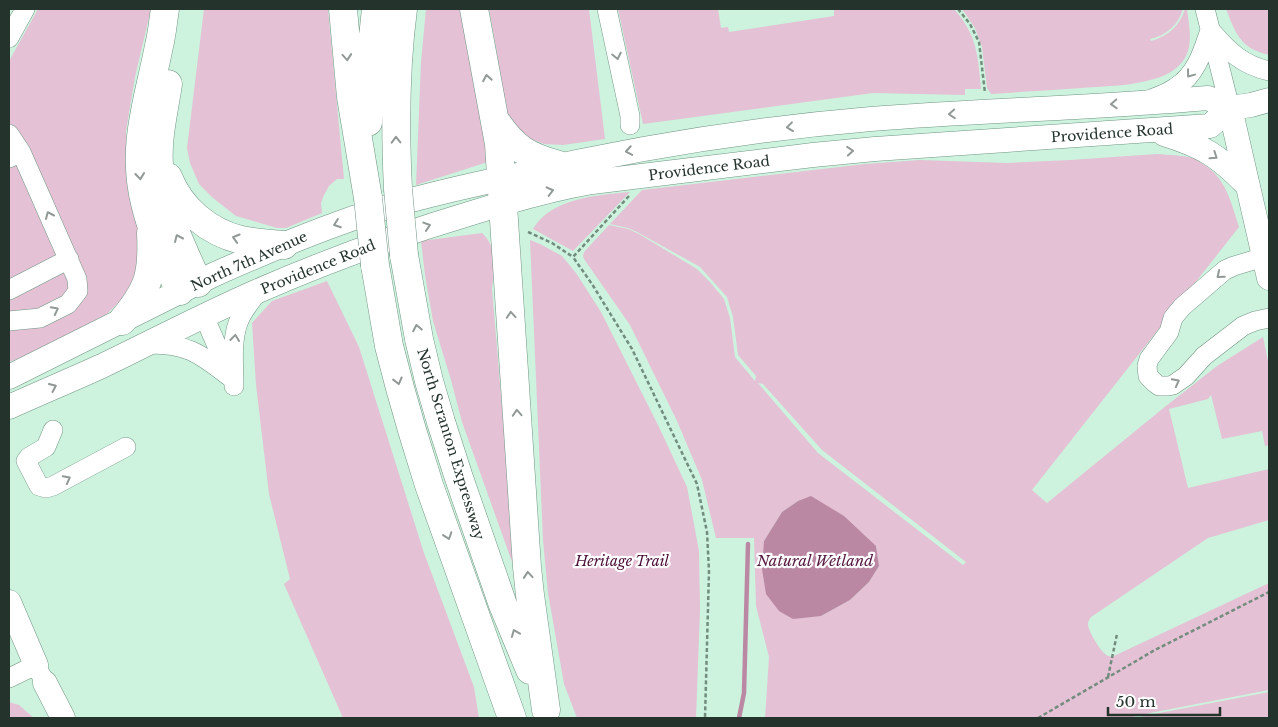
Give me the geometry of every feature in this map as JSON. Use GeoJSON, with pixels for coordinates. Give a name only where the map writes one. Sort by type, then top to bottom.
{"type":"FeatureCollection","features":[{"type":"Feature","properties":{"kind":"highway"},"geometry":{"type":"LineString","coordinates":[[165,9],[160,44],[141,128],[139,165],[145,204],[151,224],[189,287]]}},
{"type":"Feature","properties":{"kind":"highway"},"geometry":{"type":"LineString","coordinates":[[180,9],[159,147],[159,164],[164,199],[189,287]]}},
{"type":"Feature","properties":{"kind":"highway"},"geometry":{"type":"LineString","coordinates":[[343,9],[351,97],[368,198],[375,265],[389,346],[429,485],[509,711]]}},
{"type":"Feature","properties":{"kind":"highway"},"geometry":{"type":"LineString","coordinates":[[368,198],[368,98],[376,9]]}},
{"type":"Feature","properties":{"kind":"highway","name":"North Scranton Expressway"},"geometry":{"type":"LineString","coordinates":[[403,9],[398,58],[396,146],[404,255],[410,297],[429,381],[458,475],[503,605],[547,714]]}},
{"type":"Feature","properties":{"kind":"highway"},"geometry":{"type":"LineString","coordinates":[[474,9],[499,144],[527,567],[547,714]]}},
{"type":"Feature","properties":{"kind":"highway"},"geometry":{"type":"LineString","coordinates":[[494,118],[518,148],[540,160],[559,165]]}},
{"type":"Feature","properties":{"kind":"highway"},"geometry":{"type":"LineString","coordinates":[[159,147],[169,181],[184,206],[195,216],[210,227],[229,236],[255,242],[284,245]]}},
{"type":"Feature","properties":{"kind":"highway"},"geometry":{"type":"LineString","coordinates":[[122,321],[139,299],[148,278],[152,254],[151,224]]}},
{"type":"Feature","properties":{"kind":"main road","name":"Providence Road"},"geometry":{"type":"LineString","coordinates":[[204,316],[259,290],[394,237],[433,224],[502,191],[559,165],[729,135],[872,119],[1208,98],[1230,108],[1210,126],[866,150],[812,155],[564,187],[502,191]]}},
{"type":"Feature","properties":{"kind":"main road"},"geometry":{"type":"LineString","coordinates":[[1267,268],[1230,108],[1269,100]]}},
{"type":"Feature","properties":{"kind":"main road"},"geometry":{"type":"LineString","coordinates":[[1153,131],[1183,140],[1209,152],[1248,186]]}},
{"type":"Feature","properties":{"kind":"main road","name":"North 7th Avenue"},"geometry":{"type":"LineString","coordinates":[[13,370],[122,321],[246,260],[336,224],[384,207],[433,194],[502,191]]}},
{"type":"Feature","properties":{"kind":"main road"},"geometry":{"type":"LineString","coordinates":[[9,407],[102,366],[204,316],[189,287]]}},
{"type":"Feature","properties":{"kind":"main road"},"geometry":{"type":"LineString","coordinates":[[9,602],[40,674],[63,718]]}},
{"type":"Feature","properties":{"kind":"street"},"geometry":{"type":"LineString","coordinates":[[9,38],[25,9]]}},
{"type":"Feature","properties":{"kind":"street"},"geometry":{"type":"LineString","coordinates":[[607,9],[630,116],[630,125]]}},
{"type":"Feature","properties":{"kind":"street"},"geometry":{"type":"LineString","coordinates":[[1205,9],[1230,108]]}},
{"type":"Feature","properties":{"kind":"street"},"geometry":{"type":"LineString","coordinates":[[1210,30],[1223,45],[1239,58],[1248,64],[1269,70]]}},
{"type":"Feature","properties":{"kind":"street"},"geometry":{"type":"LineString","coordinates":[[1144,102],[1168,92],[1185,80],[1198,62],[1210,30]]}},
{"type":"Feature","properties":{"kind":"street"},"geometry":{"type":"LineString","coordinates":[[9,134],[15,155],[69,260],[77,279],[78,291],[68,304],[40,318],[9,321]]}},
{"type":"Feature","properties":{"kind":"street"},"geometry":{"type":"LineString","coordinates":[[9,290],[69,260]]}},
{"type":"Feature","properties":{"kind":"street"},"geometry":{"type":"LineString","coordinates":[[1267,268],[1234,266],[1225,270],[1182,307],[1173,318],[1170,329],[1149,359],[1147,366],[1148,376],[1159,386],[1173,385],[1186,376],[1204,356],[1243,326],[1269,318]]}},
{"type":"Feature","properties":{"kind":"street"},"geometry":{"type":"LineString","coordinates":[[232,382],[236,328],[246,307],[259,290]]}},
{"type":"Feature","properties":{"kind":"street"},"geometry":{"type":"LineString","coordinates":[[204,316],[232,382]]}},
{"type":"Feature","properties":{"kind":"street"},"geometry":{"type":"LineString","coordinates":[[145,344],[171,345],[189,350],[208,360],[232,382]]}},
{"type":"Feature","properties":{"kind":"street"},"geometry":{"type":"LineString","coordinates":[[53,430],[46,447],[29,457],[26,461],[40,486],[46,488],[126,447]]}},
{"type":"Feature","properties":{"kind":"street"},"geometry":{"type":"LineString","coordinates":[[9,678],[40,674]]}},
{"type":"Feature","properties":{"kind":"path"},"geometry":{"type":"LineString","coordinates":[[958,9],[970,24],[978,42],[986,97]]}},
{"type":"Feature","properties":{"kind":"path"},"geometry":{"type":"LineString","coordinates":[[573,258],[649,175]]}},
{"type":"Feature","properties":{"kind":"path"},"geometry":{"type":"LineString","coordinates":[[528,232],[552,243],[573,258],[592,284],[632,349],[697,484],[707,532],[709,571],[705,718]]}},
{"type":"Feature","properties":{"kind":"path"},"geometry":{"type":"LineString","coordinates":[[1038,718],[1155,650],[1269,592]]}},
{"type":"Feature","properties":{"kind":"path"},"geometry":{"type":"LineString","coordinates":[[1108,677],[1117,634]]}},
{"type":"Feature","properties":{"kind":"green space"},"geometry":{"type":"Polygon","coordinates":[[[38,9],[151,9],[135,77],[126,131],[127,185],[145,250],[132,289],[107,314],[25,356],[9,362],[9,61],[38,9]]]}},
{"type":"Feature","properties":{"kind":"green space"},"geometry":{"type":"Polygon","coordinates":[[[204,9],[328,9],[344,179],[337,179],[329,186],[321,203],[322,213],[286,228],[277,228],[236,216],[199,184],[190,163],[187,148],[204,9]]]}},
{"type":"Feature","properties":{"kind":"green space"},"geometry":{"type":"Polygon","coordinates":[[[426,9],[466,9],[491,161],[416,185],[421,62],[426,9]]]}},
{"type":"Feature","properties":{"kind":"green space"},"geometry":{"type":"Polygon","coordinates":[[[489,9],[589,9],[605,139],[563,145],[544,144],[526,137],[504,112],[497,53],[489,9]]]}},
{"type":"Feature","properties":{"kind":"green space"},"geometry":{"type":"Polygon","coordinates":[[[618,9],[718,9],[721,28],[728,27],[729,32],[834,16],[834,9],[954,9],[968,28],[972,37],[979,66],[981,89],[965,89],[965,95],[873,93],[643,124],[618,9]]]}},
{"type":"Feature","properties":{"kind":"green space"},"geometry":{"type":"Polygon","coordinates":[[[962,9],[1183,9],[1178,20],[1167,32],[1150,39],[1151,41],[1172,30],[1177,25],[1185,9],[1187,9],[1190,29],[1189,49],[1183,61],[1177,67],[1163,76],[1145,81],[1110,86],[991,94],[987,88],[982,47],[975,28],[962,9]]]}},
{"type":"Feature","properties":{"kind":"green space"},"geometry":{"type":"Polygon","coordinates":[[[1226,9],[1269,9],[1269,55],[1251,48],[1240,39],[1226,9]]]}},
{"type":"Feature","properties":{"kind":"green space"},"geometry":{"type":"Polygon","coordinates":[[[1157,154],[1193,158],[1211,170],[1222,183],[1227,191],[1239,227],[1032,490],[1047,503],[1217,366],[1263,337],[1269,366],[1269,445],[1265,446],[1262,431],[1222,439],[1211,395],[1208,399],[1169,409],[1188,488],[1269,469],[1269,520],[1208,538],[1091,617],[1088,624],[1095,642],[1105,654],[1112,656],[1269,583],[1269,690],[1128,718],[765,718],[769,657],[756,606],[754,538],[716,538],[702,480],[677,421],[630,325],[584,259],[584,252],[609,225],[628,229],[639,234],[697,269],[724,299],[730,318],[735,357],[755,381],[756,376],[738,355],[733,317],[727,297],[700,267],[639,233],[628,228],[610,224],[642,190],[865,164],[920,160],[1007,163],[1157,154]],[[758,383],[818,453],[963,565],[966,562],[822,450],[763,384],[758,383]],[[798,501],[782,512],[764,541],[821,616],[850,600],[869,582],[879,566],[876,546],[798,501]]]}},
{"type":"Feature","properties":{"kind":"green space"},"geometry":{"type":"Polygon","coordinates":[[[630,192],[573,251],[533,229],[541,219],[563,204],[590,197],[630,192]]]}},
{"type":"Feature","properties":{"kind":"green space"},"geometry":{"type":"Polygon","coordinates":[[[482,233],[491,246],[494,259],[492,289],[516,573],[462,422],[433,321],[421,241],[482,233]]]}},
{"type":"Feature","properties":{"kind":"green space","name":"Heritage Trail"},"geometry":{"type":"Polygon","coordinates":[[[530,240],[562,256],[576,273],[601,312],[687,487],[699,551],[700,610],[696,718],[577,718],[564,684],[548,593],[543,540],[530,240]]]}},
{"type":"Feature","properties":{"kind":"green space"},"geometry":{"type":"Polygon","coordinates":[[[327,281],[359,347],[424,553],[474,687],[479,718],[343,718],[284,584],[290,579],[269,494],[256,385],[252,323],[272,301],[327,281]]]}},
{"type":"Feature","properties":{"kind":"green space"},"geometry":{"type":"Polygon","coordinates":[[[1269,692],[1269,718],[1137,718],[1149,715],[1269,692]]]}},
{"type":"Feature","properties":{"kind":"green space"},"geometry":{"type":"Polygon","coordinates":[[[9,702],[19,705],[34,718],[9,718],[9,702]]]}},
{"type":"Feature","properties":{"kind":"water","name":"Natural Wetland"},"geometry":{"type":"Polygon","coordinates":[[[811,496],[844,516],[876,546],[879,566],[869,582],[850,600],[821,616],[793,619],[779,611],[766,594],[762,569],[764,541],[782,512],[798,501],[811,496]]]}},
{"type":"Feature","properties":{"kind":"waterway"},"geometry":{"type":"LineString","coordinates":[[739,718],[744,693],[748,544]]}}]}
